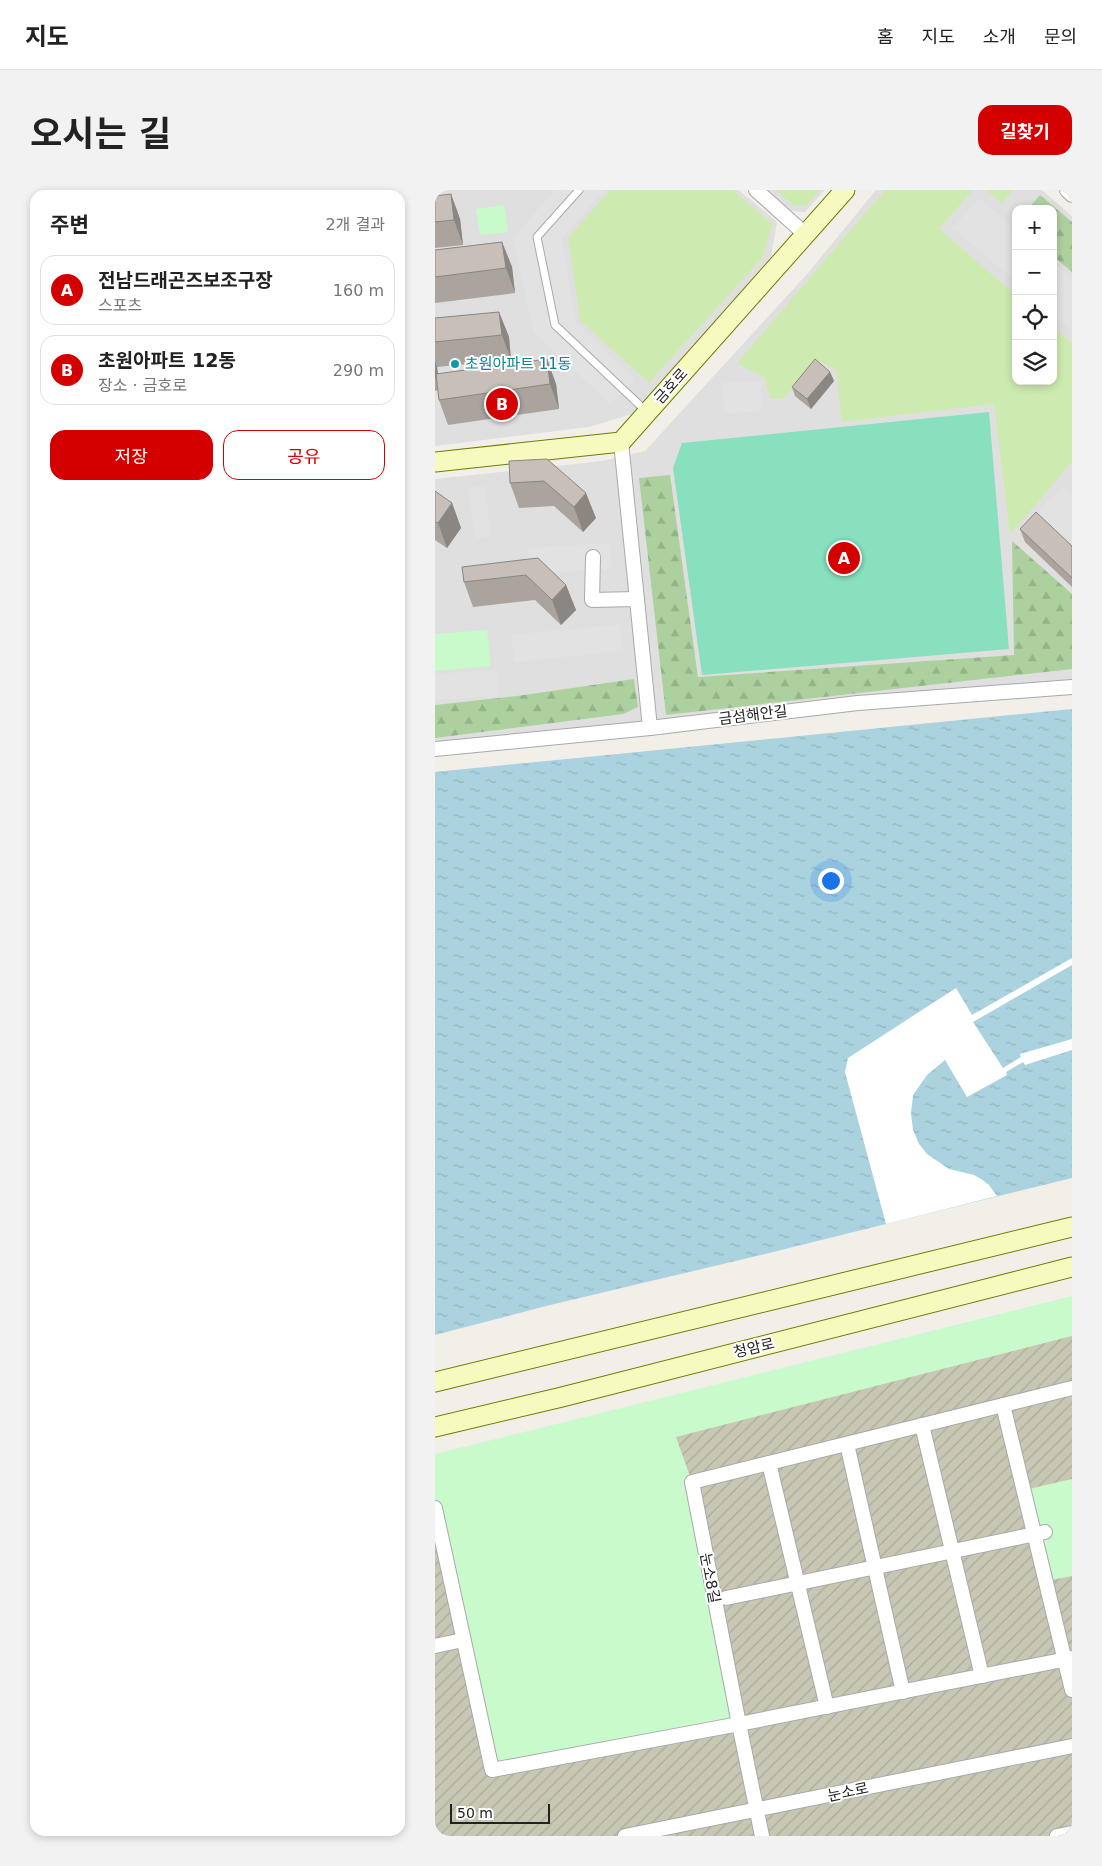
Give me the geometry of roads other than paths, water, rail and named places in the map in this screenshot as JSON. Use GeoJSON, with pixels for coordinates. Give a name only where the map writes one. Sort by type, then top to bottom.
{"type":"FeatureCollection","features":[{"type":"Feature","properties":{"kind":"main road","name":"금호로"},"geometry":{"type":"LineString","coordinates":[[621,442],[845,190]]}},
{"type":"Feature","properties":{"kind":"main road"},"geometry":{"type":"LineString","coordinates":[[435,462],[621,442]]}},
{"type":"Feature","properties":{"kind":"main road"},"geometry":{"type":"LineString","coordinates":[[435,1382],[1072,1228]]}},
{"type":"Feature","properties":{"kind":"main road","name":"청암로"},"geometry":{"type":"LineString","coordinates":[[435,1427],[562,1397],[1072,1267]]}},
{"type":"Feature","properties":{"kind":"street"},"geometry":{"type":"LineString","coordinates":[[756,190],[805,234]]}},
{"type":"Feature","properties":{"kind":"street"},"geometry":{"type":"LineString","coordinates":[[1067,190],[1072,195]]}},
{"type":"Feature","properties":{"kind":"street"},"geometry":{"type":"LineString","coordinates":[[621,442],[650,728]]}},
{"type":"Feature","properties":{"kind":"street"},"geometry":{"type":"LineString","coordinates":[[593,557],[592,600],[637,599]]}},
{"type":"Feature","properties":{"kind":"street","name":"금섬해안길"},"geometry":{"type":"LineString","coordinates":[[435,749],[650,728],[859,703],[1072,686]]}},
{"type":"Feature","properties":{"kind":"street","name":"눈소8길"},"geometry":{"type":"LineString","coordinates":[[739,1724],[692,1482],[1072,1388]]}},
{"type":"Feature","properties":{"kind":"street"},"geometry":{"type":"LineString","coordinates":[[1003,1405],[1040,1533],[1068,1659],[1072,1690]]}},
{"type":"Feature","properties":{"kind":"street"},"geometry":{"type":"LineString","coordinates":[[922,1425],[982,1676]]}},
{"type":"Feature","properties":{"kind":"street"},"geometry":{"type":"LineString","coordinates":[[847,1444],[903,1692]]}},
{"type":"Feature","properties":{"kind":"street"},"geometry":{"type":"LineString","coordinates":[[769,1463],[827,1707]]}},
{"type":"Feature","properties":{"kind":"street"},"geometry":{"type":"LineString","coordinates":[[435,1508],[492,1770],[739,1724],[1068,1659]]}},
{"type":"Feature","properties":{"kind":"street"},"geometry":{"type":"LineString","coordinates":[[726,1598],[1040,1533]]}},
{"type":"Feature","properties":{"kind":"street"},"geometry":{"type":"LineString","coordinates":[[435,1646],[463,1640]]}},
{"type":"Feature","properties":{"kind":"street"},"geometry":{"type":"LineString","coordinates":[[739,1724],[762,1836]]}},
{"type":"Feature","properties":{"kind":"street","name":"눈소로"},"geometry":{"type":"LineString","coordinates":[[625,1836],[1072,1746]]}},
{"type":"Feature","properties":{"kind":"street"},"geometry":{"type":"LineString","coordinates":[[1057,1836],[1072,1833]]}},
{"type":"Feature","properties":{"kind":"lane"},"geometry":{"type":"LineString","coordinates":[[579,190],[537,237],[555,325],[647,413]]}},
{"type":"Feature","properties":{"kind":"water"},"geometry":{"type":"Polygon","coordinates":[[[1072,709],[1072,1178],[550,1305],[435,1335],[435,772],[1072,709]]]}},
{"type":"Feature","properties":{"kind":"place","name":"초원아파트 11동"},"geometry":{"type":"Point","coordinates":[455,364]}},
{"type":"Feature","properties":{"kind":"place","name":"초원아파트 12동"},"geometry":{"type":"Point","coordinates":[502,404]}},
{"type":"Feature","properties":{"kind":"place","name":"전남드래곤즈보조구장"},"geometry":{"type":"Point","coordinates":[844,558]}}]}
